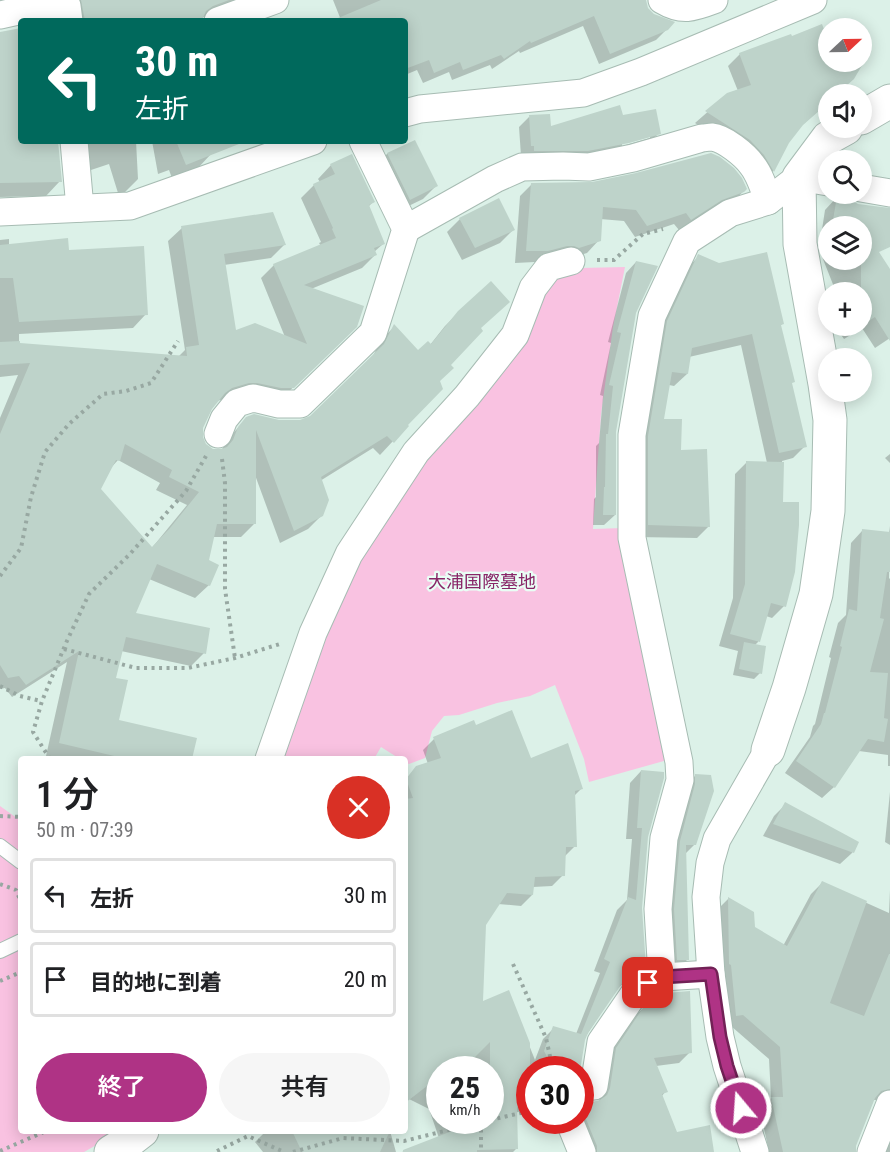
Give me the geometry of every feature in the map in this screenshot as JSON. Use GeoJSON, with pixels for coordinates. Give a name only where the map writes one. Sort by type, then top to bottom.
{"type":"FeatureCollection","features":[{"type":"Feature","properties":{"kind":"street"},"geometry":{"type":"LineString","coordinates":[[226,18],[275,0]]}},
{"type":"Feature","properties":{"kind":"street"},"geometry":{"type":"LineString","coordinates":[[662,0],[684,9],[706,3],[707,44]]}},
{"type":"Feature","properties":{"kind":"street"},"geometry":{"type":"LineString","coordinates":[[408,112],[420,109],[583,93],[641,72],[813,0]]}},
{"type":"Feature","properties":{"kind":"street"},"geometry":{"type":"LineString","coordinates":[[0,15],[67,6],[69,18]]}},
{"type":"Feature","properties":{"kind":"street"},"geometry":{"type":"LineString","coordinates":[[872,112],[890,101]]}},
{"type":"Feature","properties":{"kind":"street"},"geometry":{"type":"LineString","coordinates":[[218,434],[224,419],[237,403],[253,398],[279,404],[300,404],[373,333],[406,229],[495,179],[522,167],[589,167],[713,137],[738,151],[752,165],[763,183],[768,201]]}},
{"type":"Feature","properties":{"kind":"street"},"geometry":{"type":"LineString","coordinates":[[755,1152],[720,1037],[711,974],[706,897],[710,863],[717,839],[768,750],[789,688],[816,594],[828,511],[830,420],[800,244],[814,179],[828,138]]}},
{"type":"Feature","properties":{"kind":"street"},"geometry":{"type":"LineString","coordinates":[[74,144],[80,208]]}},
{"type":"Feature","properties":{"kind":"street"},"geometry":{"type":"LineString","coordinates":[[0,212],[130,206],[305,144]]}},
{"type":"Feature","properties":{"kind":"street"},"geometry":{"type":"LineString","coordinates":[[364,144],[406,229]]}},
{"type":"Feature","properties":{"kind":"street"},"geometry":{"type":"LineString","coordinates":[[662,977],[658,909],[664,838],[680,780],[679,762],[632,538],[632,435],[652,316],[687,241],[730,213],[768,201],[814,179]]}},
{"type":"Feature","properties":{"kind":"street"},"geometry":{"type":"LineString","coordinates":[[872,190],[890,193]]}},
{"type":"Feature","properties":{"kind":"street"},"geometry":{"type":"LineString","coordinates":[[270,756],[313,633],[349,554],[416,452],[467,396],[515,334],[533,288],[549,267],[571,261]]}},
{"type":"Feature","properties":{"kind":"street"},"geometry":{"type":"LineString","coordinates":[[594,1086],[601,1042],[636,991],[662,977],[711,974]]}},
{"type":"Feature","properties":{"kind":"street"},"geometry":{"type":"LineString","coordinates":[[872,1152],[890,1104]]}},
{"type":"Feature","properties":{"kind":"street"},"geometry":{"type":"LineString","coordinates":[[111,1152],[138,1134]]}},
{"type":"Feature","properties":{"kind":"street"},"geometry":{"type":"LineString","coordinates":[[575,1134],[582,1152]]}},
{"type":"Feature","properties":{"kind":"lane"},"geometry":{"type":"LineString","coordinates":[[0,846],[18,860]]}},
{"type":"Feature","properties":{"kind":"lane"},"geometry":{"type":"LineString","coordinates":[[0,951],[18,942]]}},
{"type":"Feature","properties":{"kind":"path"},"geometry":{"type":"LineString","coordinates":[[614,260],[643,234]]}},
{"type":"Feature","properties":{"kind":"path"},"geometry":{"type":"LineString","coordinates":[[0,576],[21,548],[31,496],[45,452],[69,424],[103,393],[126,391],[151,383],[178,341]]}},
{"type":"Feature","properties":{"kind":"path"},"geometry":{"type":"LineString","coordinates":[[48,756],[33,732],[42,701],[89,594],[130,554],[186,491],[218,434]]}},
{"type":"Feature","properties":{"kind":"path"},"geometry":{"type":"LineString","coordinates":[[218,434],[225,483],[225,589],[235,658]]}},
{"type":"Feature","properties":{"kind":"path"},"geometry":{"type":"LineString","coordinates":[[64,649],[136,668],[188,668],[235,658],[313,633]]}},
{"type":"Feature","properties":{"kind":"path"},"geometry":{"type":"LineString","coordinates":[[0,686],[20,696],[42,701]]}},
{"type":"Feature","properties":{"kind":"path"},"geometry":{"type":"LineString","coordinates":[[0,816],[18,818]]}},
{"type":"Feature","properties":{"kind":"path"},"geometry":{"type":"LineString","coordinates":[[0,884],[16,890],[18,895]]}},
{"type":"Feature","properties":{"kind":"path"},"geometry":{"type":"LineString","coordinates":[[513,964],[546,1038],[550,1056]]}},
{"type":"Feature","properties":{"kind":"path"},"geometry":{"type":"LineString","coordinates":[[0,981],[18,973]]}},
{"type":"Feature","properties":{"kind":"path"},"geometry":{"type":"LineString","coordinates":[[0,1151],[34,1134]]}},
{"type":"Feature","properties":{"kind":"path"},"geometry":{"type":"LineString","coordinates":[[293,1152],[343,1138],[404,1141],[432,1134]]}},
{"type":"Feature","properties":{"kind":"path"},"geometry":{"type":"LineString","coordinates":[[481,1134],[481,1152]]}},
{"type":"Feature","properties":{"kind":"path"},"geometry":{"type":"LineString","coordinates":[[217,1151],[248,1136],[285,1152]]}},
{"type":"Feature","properties":{"kind":"green space","name":"大浦国際墓地"},"geometry":{"type":"Polygon","coordinates":[[[625,267],[613,327],[601,414],[593,529],[623,528],[671,759],[589,782],[584,759],[555,685],[530,696],[459,715],[444,716],[432,731],[425,758],[409,764],[408,756],[395,756],[381,747],[376,756],[277,756],[351,562],[542,285],[580,268],[625,267]]]}},
{"type":"Feature","properties":{"kind":"green space"},"geometry":{"type":"Polygon","coordinates":[[[0,806],[18,819],[18,1134],[116,1134],[84,1152],[0,1152],[0,806]]]}},
{"type":"Feature","properties":{"kind":"building"},"geometry":{"type":"Polygon","coordinates":[[[81,0],[229,0],[213,6],[206,11],[203,18],[84,18],[81,0]]]}},
{"type":"Feature","properties":{"kind":"building"},"geometry":{"type":"Polygon","coordinates":[[[381,0],[646,0],[648,8],[654,14],[675,22],[668,30],[610,54],[594,16],[531,43],[530,41],[504,59],[501,55],[463,70],[460,62],[434,73],[429,60],[408,68],[408,18],[338,18],[381,0]]]}},
{"type":"Feature","properties":{"kind":"building"},"geometry":{"type":"Polygon","coordinates":[[[818,26],[818,72],[858,72],[848,84],[818,84],[818,112],[803,125],[789,143],[774,172],[764,155],[750,140],[705,111],[727,93],[751,85],[739,53],[791,34],[792,36],[818,26]]]}},
{"type":"Feature","properties":{"kind":"building"},"geometry":{"type":"Polygon","coordinates":[[[18,29],[18,144],[58,144],[62,182],[0,183],[0,32],[18,29]]]}},
{"type":"Feature","properties":{"kind":"building"},"geometry":{"type":"Polygon","coordinates":[[[620,105],[623,115],[656,109],[661,134],[588,151],[534,151],[534,146],[531,146],[529,115],[550,114],[551,126],[620,105]]]}},
{"type":"Feature","properties":{"kind":"building"},"geometry":{"type":"Polygon","coordinates":[[[415,140],[438,186],[410,200],[387,153],[415,140]]]}},
{"type":"Feature","properties":{"kind":"building"},"geometry":{"type":"Polygon","coordinates":[[[177,144],[239,144],[186,165],[177,144]]]}},
{"type":"Feature","properties":{"kind":"building"},"geometry":{"type":"Polygon","coordinates":[[[711,153],[734,168],[747,189],[744,192],[722,200],[691,220],[686,213],[647,226],[636,210],[603,207],[601,241],[579,248],[567,246],[548,251],[526,251],[531,183],[592,182],[711,153]]]}},
{"type":"Feature","properties":{"kind":"building"},"geometry":{"type":"Polygon","coordinates":[[[352,154],[375,202],[369,205],[385,244],[374,248],[377,255],[304,285],[364,306],[357,327],[294,388],[249,383],[232,388],[225,393],[212,409],[203,428],[206,444],[213,449],[227,447],[246,417],[254,414],[279,420],[300,420],[310,416],[384,344],[394,324],[418,350],[428,341],[431,344],[458,311],[491,281],[510,302],[481,328],[483,331],[451,365],[454,368],[440,381],[443,389],[394,443],[387,436],[321,477],[329,500],[323,516],[294,531],[256,430],[256,524],[217,524],[209,560],[219,565],[210,586],[157,564],[136,613],[210,628],[206,654],[126,637],[116,678],[128,680],[119,720],[197,738],[193,756],[114,756],[59,743],[79,651],[26,685],[19,676],[8,678],[0,665],[0,434],[30,363],[0,365],[0,342],[20,341],[20,343],[187,356],[186,347],[199,345],[181,226],[273,212],[286,245],[224,254],[236,330],[255,323],[307,344],[273,264],[336,238],[313,184],[335,174],[330,164],[352,154]],[[125,444],[120,461],[116,460],[101,489],[152,547],[199,492],[169,477],[172,470],[125,444]]]}},
{"type":"Feature","properties":{"kind":"building"},"geometry":{"type":"Polygon","coordinates":[[[499,198],[515,230],[475,248],[459,218],[499,198]]]}},
{"type":"Feature","properties":{"kind":"building"},"geometry":{"type":"Polygon","coordinates":[[[836,204],[890,208],[890,247],[879,252],[890,269],[890,341],[875,317],[872,319],[872,282],[861,282],[861,270],[872,270],[872,216],[834,216],[836,204]]]}},
{"type":"Feature","properties":{"kind":"building"},"geometry":{"type":"Polygon","coordinates":[[[68,238],[69,250],[144,246],[148,315],[19,322],[13,278],[0,278],[0,245],[68,238]]]}},
{"type":"Feature","properties":{"kind":"building"},"geometry":{"type":"Polygon","coordinates":[[[767,252],[784,324],[781,325],[795,382],[792,383],[807,447],[779,453],[752,334],[692,348],[688,374],[672,372],[664,419],[682,419],[681,450],[707,449],[710,527],[648,525],[648,436],[667,321],[698,254],[719,263],[767,252]]]}},
{"type":"Feature","properties":{"kind":"building"},"geometry":{"type":"Polygon","coordinates":[[[636,261],[658,266],[636,313],[616,432],[616,515],[603,515],[606,434],[608,434],[613,386],[609,385],[621,333],[617,332],[636,261]]]}},
{"type":"Feature","properties":{"kind":"building"},"geometry":{"type":"Polygon","coordinates":[[[746,461],[784,462],[783,502],[799,502],[795,572],[786,607],[771,603],[760,642],[730,634],[745,584],[746,461]]]}},
{"type":"Feature","properties":{"kind":"building"},"geometry":{"type":"Polygon","coordinates":[[[862,529],[890,532],[890,572],[887,572],[880,618],[884,619],[870,672],[888,673],[884,718],[888,719],[884,742],[868,739],[835,788],[796,761],[821,724],[842,647],[840,646],[849,609],[857,611],[862,529]]]}},
{"type":"Feature","properties":{"kind":"building"},"geometry":{"type":"Polygon","coordinates":[[[744,642],[766,646],[762,674],[739,669],[744,642]]]}},
{"type":"Feature","properties":{"kind":"building"},"geometry":{"type":"Polygon","coordinates":[[[512,710],[531,758],[568,743],[583,789],[575,791],[577,847],[566,847],[565,876],[535,877],[533,895],[507,893],[486,925],[483,1001],[509,990],[530,1043],[530,1056],[516,1056],[518,1149],[477,1150],[477,1152],[403,1152],[403,1150],[444,1134],[504,1134],[504,1056],[490,1056],[490,1042],[476,1056],[426,1056],[426,1087],[408,1101],[408,799],[413,798],[408,784],[408,776],[416,766],[441,758],[433,737],[474,720],[476,725],[512,710]]]}},
{"type":"Feature","properties":{"kind":"building"},"geometry":{"type":"Polygon","coordinates":[[[641,770],[664,772],[648,837],[642,908],[646,967],[623,982],[588,1033],[582,1056],[547,1056],[544,1051],[553,1026],[581,1034],[610,962],[604,959],[628,897],[636,900],[642,828],[637,828],[641,770]]]}},
{"type":"Feature","properties":{"kind":"building"},"geometry":{"type":"Polygon","coordinates":[[[695,774],[711,775],[714,791],[696,845],[686,845],[689,960],[677,960],[674,909],[680,841],[695,784],[695,774]]]}},
{"type":"Feature","properties":{"kind":"building"},"geometry":{"type":"Polygon","coordinates":[[[785,802],[859,842],[854,853],[773,824],[785,802]]]}},
{"type":"Feature","properties":{"kind":"building"},"geometry":{"type":"Polygon","coordinates":[[[822,881],[867,901],[830,1003],[864,1016],[890,954],[890,1089],[881,1091],[875,1098],[856,1146],[856,1152],[783,1152],[771,1097],[783,1097],[780,1047],[743,1015],[736,1016],[731,965],[729,964],[728,897],[754,912],[755,927],[787,946],[822,881]]]}},
{"type":"Feature","properties":{"kind":"building"},"geometry":{"type":"Polygon","coordinates":[[[690,991],[692,1053],[654,1058],[668,1092],[662,1094],[677,1132],[710,1125],[714,1152],[597,1152],[592,1134],[594,1134],[594,1102],[607,1095],[610,1088],[616,1048],[647,1002],[666,993],[690,991]]]}},
{"type":"Feature","properties":{"kind":"building"},"geometry":{"type":"Polygon","coordinates":[[[293,1134],[389,1134],[380,1152],[302,1152],[293,1134]]]}},
{"type":"Feature","properties":{"kind":"route"},"geometry":{"type":"LineString","coordinates":[[648,983],[662,977],[711,974],[720,1037],[741,1108]]}}]}
